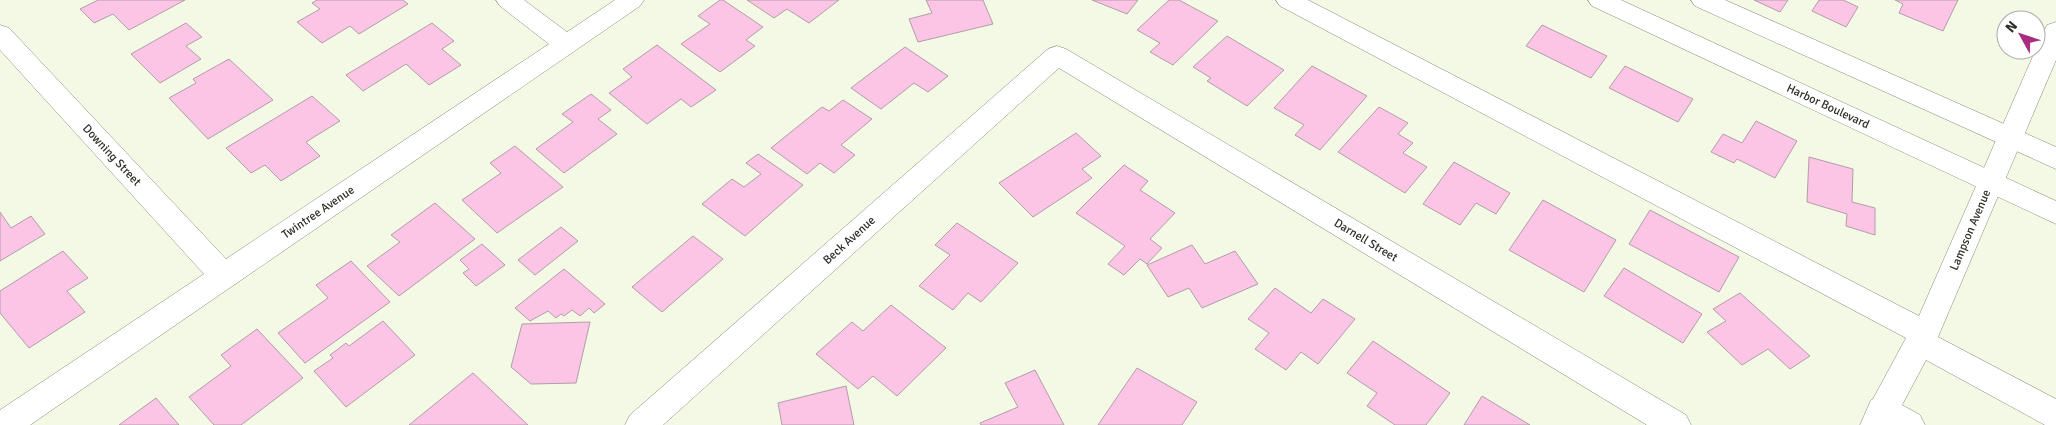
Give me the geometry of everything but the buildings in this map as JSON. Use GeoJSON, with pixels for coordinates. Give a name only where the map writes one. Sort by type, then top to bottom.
{"type":"FeatureCollection","features":[{"type":"Feature","properties":{"kind":"street"},"geometry":{"type":"LineString","coordinates":[[508,0],[567,44]]}},
{"type":"Feature","properties":{"kind":"street","name":"Twintree Avenue"},"geometry":{"type":"LineString","coordinates":[[4,425],[632,0]]}},
{"type":"Feature","properties":{"kind":"street"},"geometry":{"type":"LineString","coordinates":[[1288,0],[1921,338],[2056,415]]}},
{"type":"Feature","properties":{"kind":"street","name":"Harbor Boulevard"},"geometry":{"type":"LineString","coordinates":[[1600,0],[2056,213]]}},
{"type":"Feature","properties":{"kind":"street"},"geometry":{"type":"LineString","coordinates":[[1703,0],[2056,158]]}},
{"type":"Feature","properties":{"kind":"street","name":"Downing Street"},"geometry":{"type":"LineString","coordinates":[[0,34],[224,276]]}},
{"type":"Feature","properties":{"kind":"street","name":"Lampson Avenue"},"geometry":{"type":"LineString","coordinates":[[1879,418],[1921,338],[2055,34]]}},
{"type":"Feature","properties":{"kind":"street","name":"Beck Avenue"},"geometry":{"type":"LineString","coordinates":[[641,425],[1057,55]]}},
{"type":"Feature","properties":{"kind":"street","name":"Darnell Street"},"geometry":{"type":"LineString","coordinates":[[1057,55],[1675,425]]}},
{"type":"Feature","properties":{"kind":"street"},"geometry":{"type":"LineString","coordinates":[[1879,418],[1909,425]]}}]}
